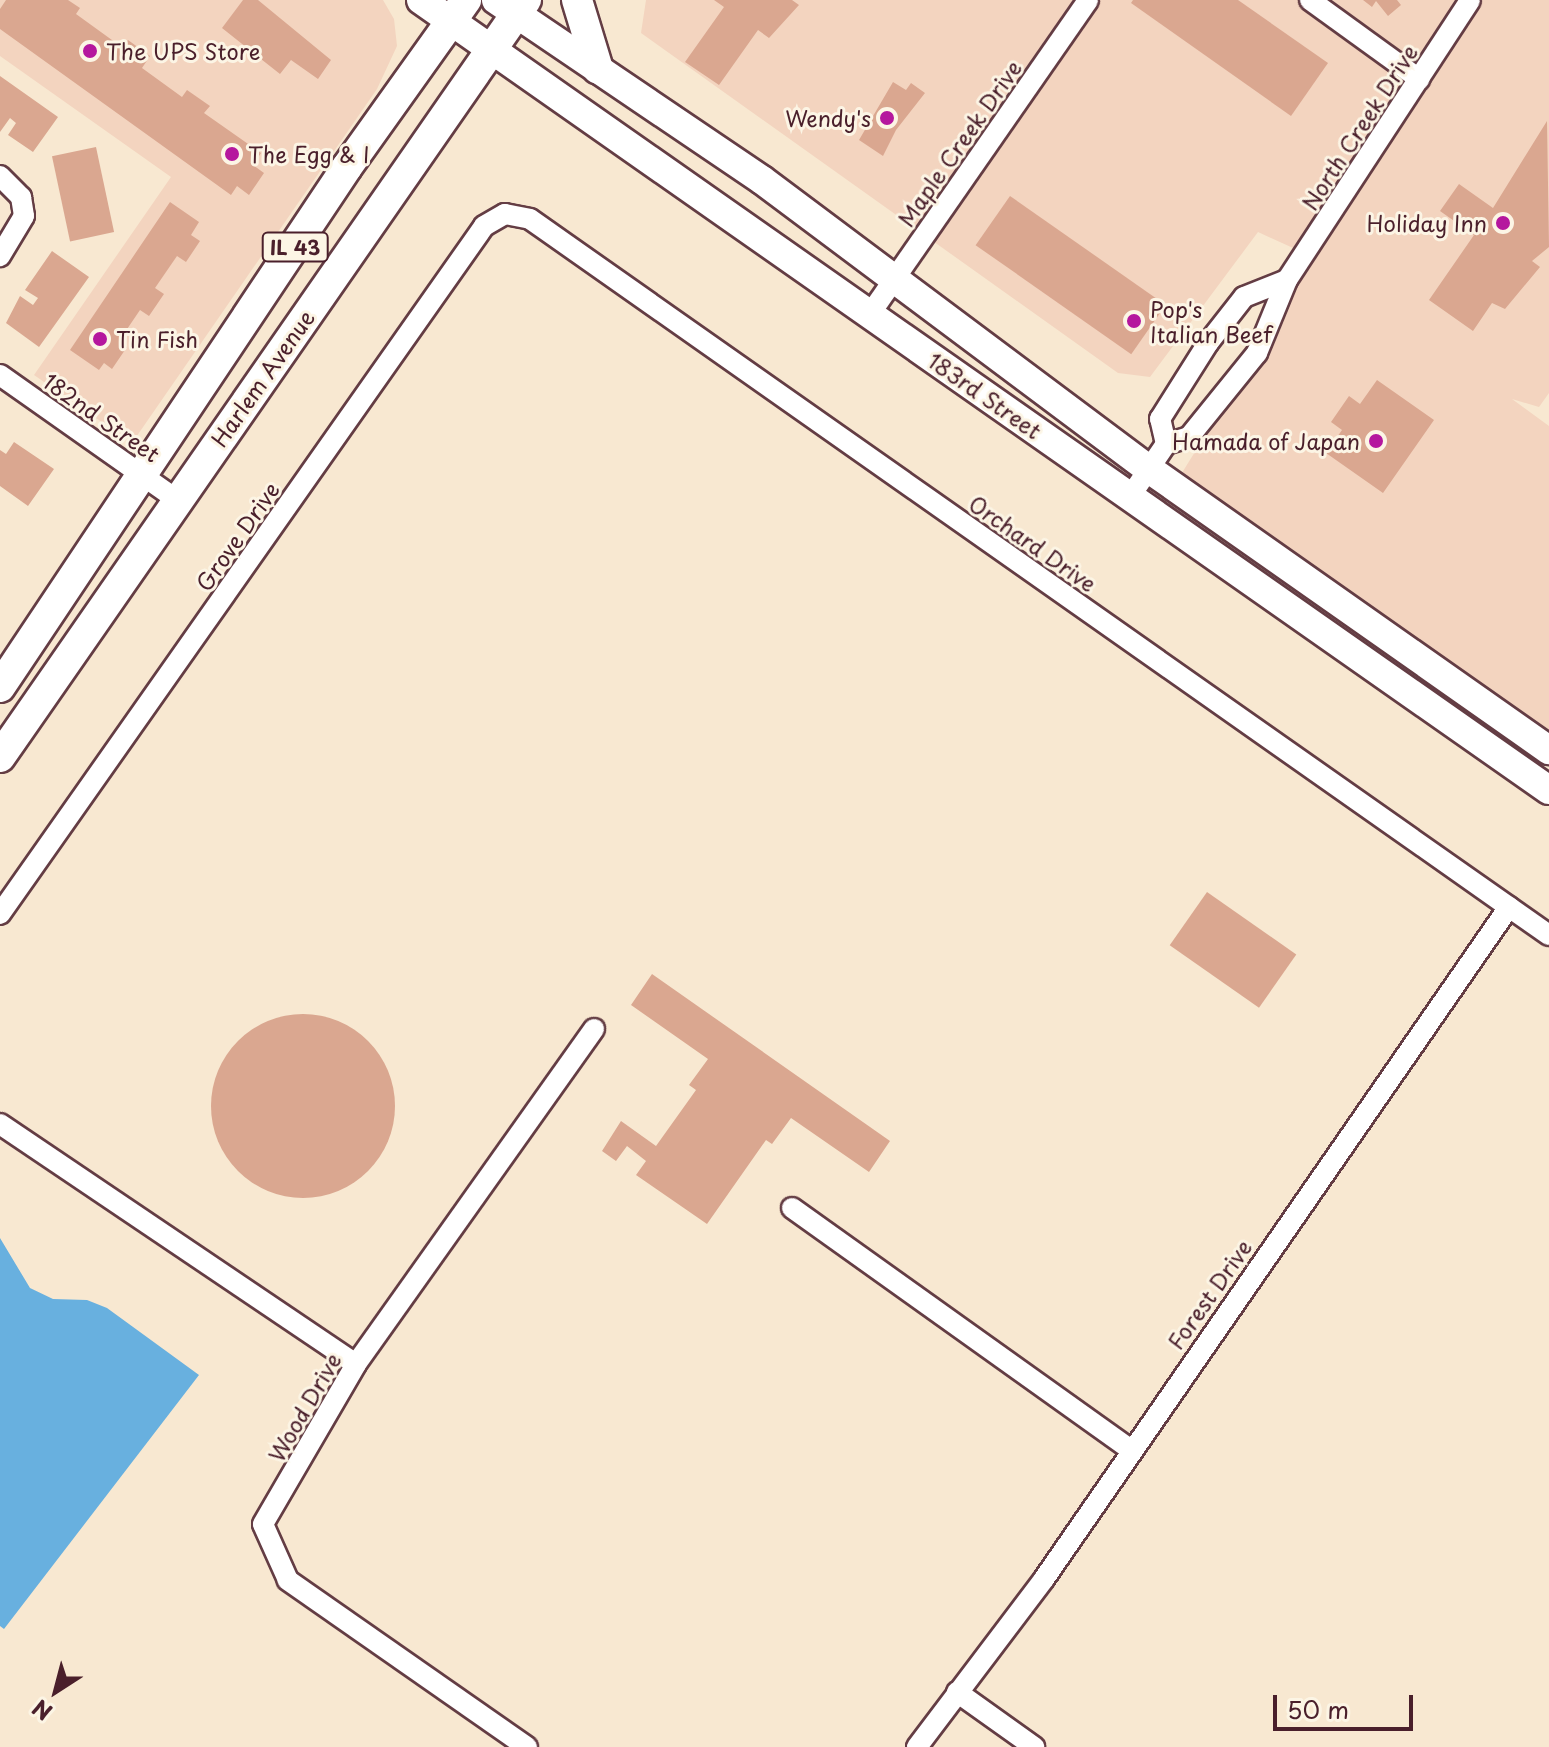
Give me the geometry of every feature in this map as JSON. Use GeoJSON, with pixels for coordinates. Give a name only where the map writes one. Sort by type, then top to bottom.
{"type":"FeatureCollection","features":[{"type":"Feature","properties":{"kind":"main road"},"geometry":{"type":"LineString","coordinates":[[577,0],[598,69]]}},
{"type":"Feature","properties":{"kind":"main road","name":"Harlem Avenue"},"geometry":{"type":"LineString","coordinates":[[0,757],[176,499],[491,50],[513,5]]}},
{"type":"Feature","properties":{"kind":"main road","name":"Harlem Avenue"},"geometry":{"type":"LineString","coordinates":[[0,687],[144,476],[347,167],[459,11]]}},
{"type":"Feature","properties":{"kind":"street","name":"183rd Street"},"geometry":{"type":"LineString","coordinates":[[421,0],[459,11],[491,50],[1549,790]]}},
{"type":"Feature","properties":{"kind":"street","name":"Maple Creek Drive"},"geometry":{"type":"LineString","coordinates":[[870,314],[1088,0]]}},
{"type":"Feature","properties":{"kind":"street"},"geometry":{"type":"LineString","coordinates":[[1310,0],[1419,79]]}},
{"type":"Feature","properties":{"kind":"street","name":"North Creek Drive"},"geometry":{"type":"LineString","coordinates":[[1129,498],[1166,444],[1189,437],[1257,353],[1287,280],[1470,0]]}},
{"type":"Feature","properties":{"kind":"street","name":"183rd Street"},"geometry":{"type":"LineString","coordinates":[[513,5],[598,69],[762,180],[1149,469],[1549,750]]}},
{"type":"Feature","properties":{"kind":"street"},"geometry":{"type":"LineString","coordinates":[[0,176],[21,197],[24,216],[0,256]]}},
{"type":"Feature","properties":{"kind":"street","name":"Grove Drive"},"geometry":{"type":"LineString","coordinates":[[0,914],[484,226],[505,214],[530,219]]}},
{"type":"Feature","properties":{"kind":"street","name":"Orchard Drive"},"geometry":{"type":"LineString","coordinates":[[530,219],[1509,907]]}},
{"type":"Feature","properties":{"kind":"street"},"geometry":{"type":"LineString","coordinates":[[1166,444],[1160,419],[1208,343],[1244,297],[1287,280]]}},
{"type":"Feature","properties":{"kind":"street","name":"182nd Street"},"geometry":{"type":"LineString","coordinates":[[0,375],[176,499]]}},
{"type":"Feature","properties":{"kind":"street"},"geometry":{"type":"LineString","coordinates":[[1509,907],[1549,935]]}},
{"type":"Feature","properties":{"kind":"street","name":"Forest Drive"},"geometry":{"type":"LineString","coordinates":[[917,1747],[1044,1579],[1130,1449],[1509,907]]}},
{"type":"Feature","properties":{"kind":"street","name":"Wood Drive"},"geometry":{"type":"LineString","coordinates":[[527,1747],[288,1580],[263,1524],[356,1364],[594,1029]]}},
{"type":"Feature","properties":{"kind":"street"},"geometry":{"type":"LineString","coordinates":[[0,1124],[356,1364]]}},
{"type":"Feature","properties":{"kind":"street"},"geometry":{"type":"LineString","coordinates":[[792,1208],[1130,1449]]}},
{"type":"Feature","properties":{"kind":"street"},"geometry":{"type":"LineString","coordinates":[[957,1692],[1034,1747]]}},
{"type":"Feature","properties":{"kind":"shaded area"},"geometry":{"type":"Polygon","coordinates":[[[0,0],[383,0],[394,19],[397,46],[377,89],[132,443],[34,375],[171,177],[0,56],[0,0]]]}},
{"type":"Feature","properties":{"kind":"shaded area"},"geometry":{"type":"Polygon","coordinates":[[[646,0],[1549,0],[1549,393],[1539,407],[1512,399],[1549,426],[1549,734],[1180,476],[1315,258],[1258,232],[1150,377],[1118,373],[641,33],[646,0]]]}},
{"type":"Feature","properties":{"kind":"water"},"geometry":{"type":"Polygon","coordinates":[[[0,1238],[30,1288],[53,1299],[87,1300],[107,1308],[199,1375],[4,1629],[0,1626],[0,1238]]]}},
{"type":"Feature","properties":{"kind":"building"},"geometry":{"type":"Polygon","coordinates":[[[6,0],[68,0],[80,8],[76,14],[123,48],[128,40],[150,56],[142,68],[182,97],[187,90],[210,106],[204,113],[261,153],[253,165],[264,173],[249,195],[237,186],[231,195],[0,29],[0,9],[6,0]]]}},
{"type":"Feature","properties":{"kind":"building"},"geometry":{"type":"Polygon","coordinates":[[[243,0],[258,0],[331,60],[318,79],[291,60],[280,74],[222,28],[243,0]]]}},
{"type":"Feature","properties":{"kind":"building"},"geometry":{"type":"Polygon","coordinates":[[[714,0],[792,0],[799,5],[769,38],[758,30],[719,85],[685,62],[724,7],[714,0]]]}},
{"type":"Feature","properties":{"kind":"building"},"geometry":{"type":"Polygon","coordinates":[[[1133,0],[1238,0],[1328,63],[1291,116],[1131,3],[1133,0]]]}},
{"type":"Feature","properties":{"kind":"building"},"geometry":{"type":"Polygon","coordinates":[[[1363,0],[1397,0],[1401,5],[1388,16],[1376,1],[1372,7],[1363,0]]]}},
{"type":"Feature","properties":{"kind":"building"},"geometry":{"type":"Polygon","coordinates":[[[0,76],[58,117],[33,152],[8,135],[16,123],[10,118],[0,132],[0,76]]]}},
{"type":"Feature","properties":{"kind":"building","name":"Wendy's"},"geometry":{"type":"Polygon","coordinates":[[[893,82],[906,90],[911,83],[925,93],[896,130],[883,156],[859,140],[893,82]]]}},
{"type":"Feature","properties":{"kind":"building","name":"Holiday Inn"},"geometry":{"type":"Polygon","coordinates":[[[1547,121],[1549,247],[1532,261],[1540,267],[1505,309],[1492,303],[1473,331],[1429,300],[1474,235],[1440,211],[1459,184],[1493,208],[1547,121]]]}},
{"type":"Feature","properties":{"kind":"building"},"geometry":{"type":"Polygon","coordinates":[[[96,147],[114,232],[70,241],[52,156],[96,147]]]}},
{"type":"Feature","properties":{"kind":"building"},"geometry":{"type":"Polygon","coordinates":[[[1010,196],[1166,305],[1131,354],[976,245],[1010,196]]]}},
{"type":"Feature","properties":{"kind":"building"},"geometry":{"type":"Polygon","coordinates":[[[170,202],[199,222],[191,235],[200,241],[186,262],[177,256],[155,288],[164,294],[149,316],[140,310],[119,341],[127,347],[112,369],[104,363],[99,370],[70,350],[170,202]]]}},
{"type":"Feature","properties":{"kind":"building"},"geometry":{"type":"Polygon","coordinates":[[[52,251],[89,277],[39,347],[6,323],[20,296],[33,305],[38,298],[25,290],[52,251]]]}},
{"type":"Feature","properties":{"kind":"building","name":"Hamada of Japan"},"geometry":{"type":"Polygon","coordinates":[[[1377,380],[1434,420],[1383,493],[1326,453],[1342,430],[1331,422],[1349,396],[1360,404],[1377,380]]]}},
{"type":"Feature","properties":{"kind":"building"},"geometry":{"type":"Polygon","coordinates":[[[14,442],[54,469],[28,506],[0,486],[0,450],[6,454],[14,442]]]}},
{"type":"Feature","properties":{"kind":"building"},"geometry":{"type":"Polygon","coordinates":[[[1207,892],[1296,955],[1259,1008],[1170,945],[1207,892]]]}},
{"type":"Feature","properties":{"kind":"building"},"geometry":{"type":"Polygon","coordinates":[[[652,974],[890,1141],[869,1172],[791,1118],[772,1144],[766,1140],[707,1224],[636,1175],[646,1161],[627,1146],[616,1161],[602,1151],[621,1121],[656,1146],[696,1090],[689,1085],[708,1059],[631,1005],[652,974]]]}},
{"type":"Feature","properties":{"kind":"building"},"geometry":{"type":"Polygon","coordinates":[[[303,1014],[321,1015],[338,1021],[368,1041],[388,1071],[394,1088],[394,1124],[388,1141],[368,1171],[338,1191],[321,1197],[303,1198],[285,1197],[268,1191],[238,1171],[218,1141],[212,1124],[211,1106],[212,1088],[218,1071],[238,1041],[268,1021],[285,1015],[303,1014]]]}},
{"type":"Feature","properties":{"kind":"place","name":"The UPS Store"},"geometry":{"type":"Point","coordinates":[90,51]}},
{"type":"Feature","properties":{"kind":"place","name":"Wendy's"},"geometry":{"type":"Point","coordinates":[887,118]}},
{"type":"Feature","properties":{"kind":"place","name":"The Egg & I"},"geometry":{"type":"Point","coordinates":[232,154]}},
{"type":"Feature","properties":{"kind":"place","name":"Holiday Inn"},"geometry":{"type":"Point","coordinates":[1503,223]}},
{"type":"Feature","properties":{"kind":"place","name":"Pop's Italian Beef"},"geometry":{"type":"Point","coordinates":[1134,321]}},
{"type":"Feature","properties":{"kind":"place","name":"Tin Fish"},"geometry":{"type":"Point","coordinates":[100,339]}},
{"type":"Feature","properties":{"kind":"place","name":"Hamada of Japan"},"geometry":{"type":"Point","coordinates":[1376,441]}}]}
